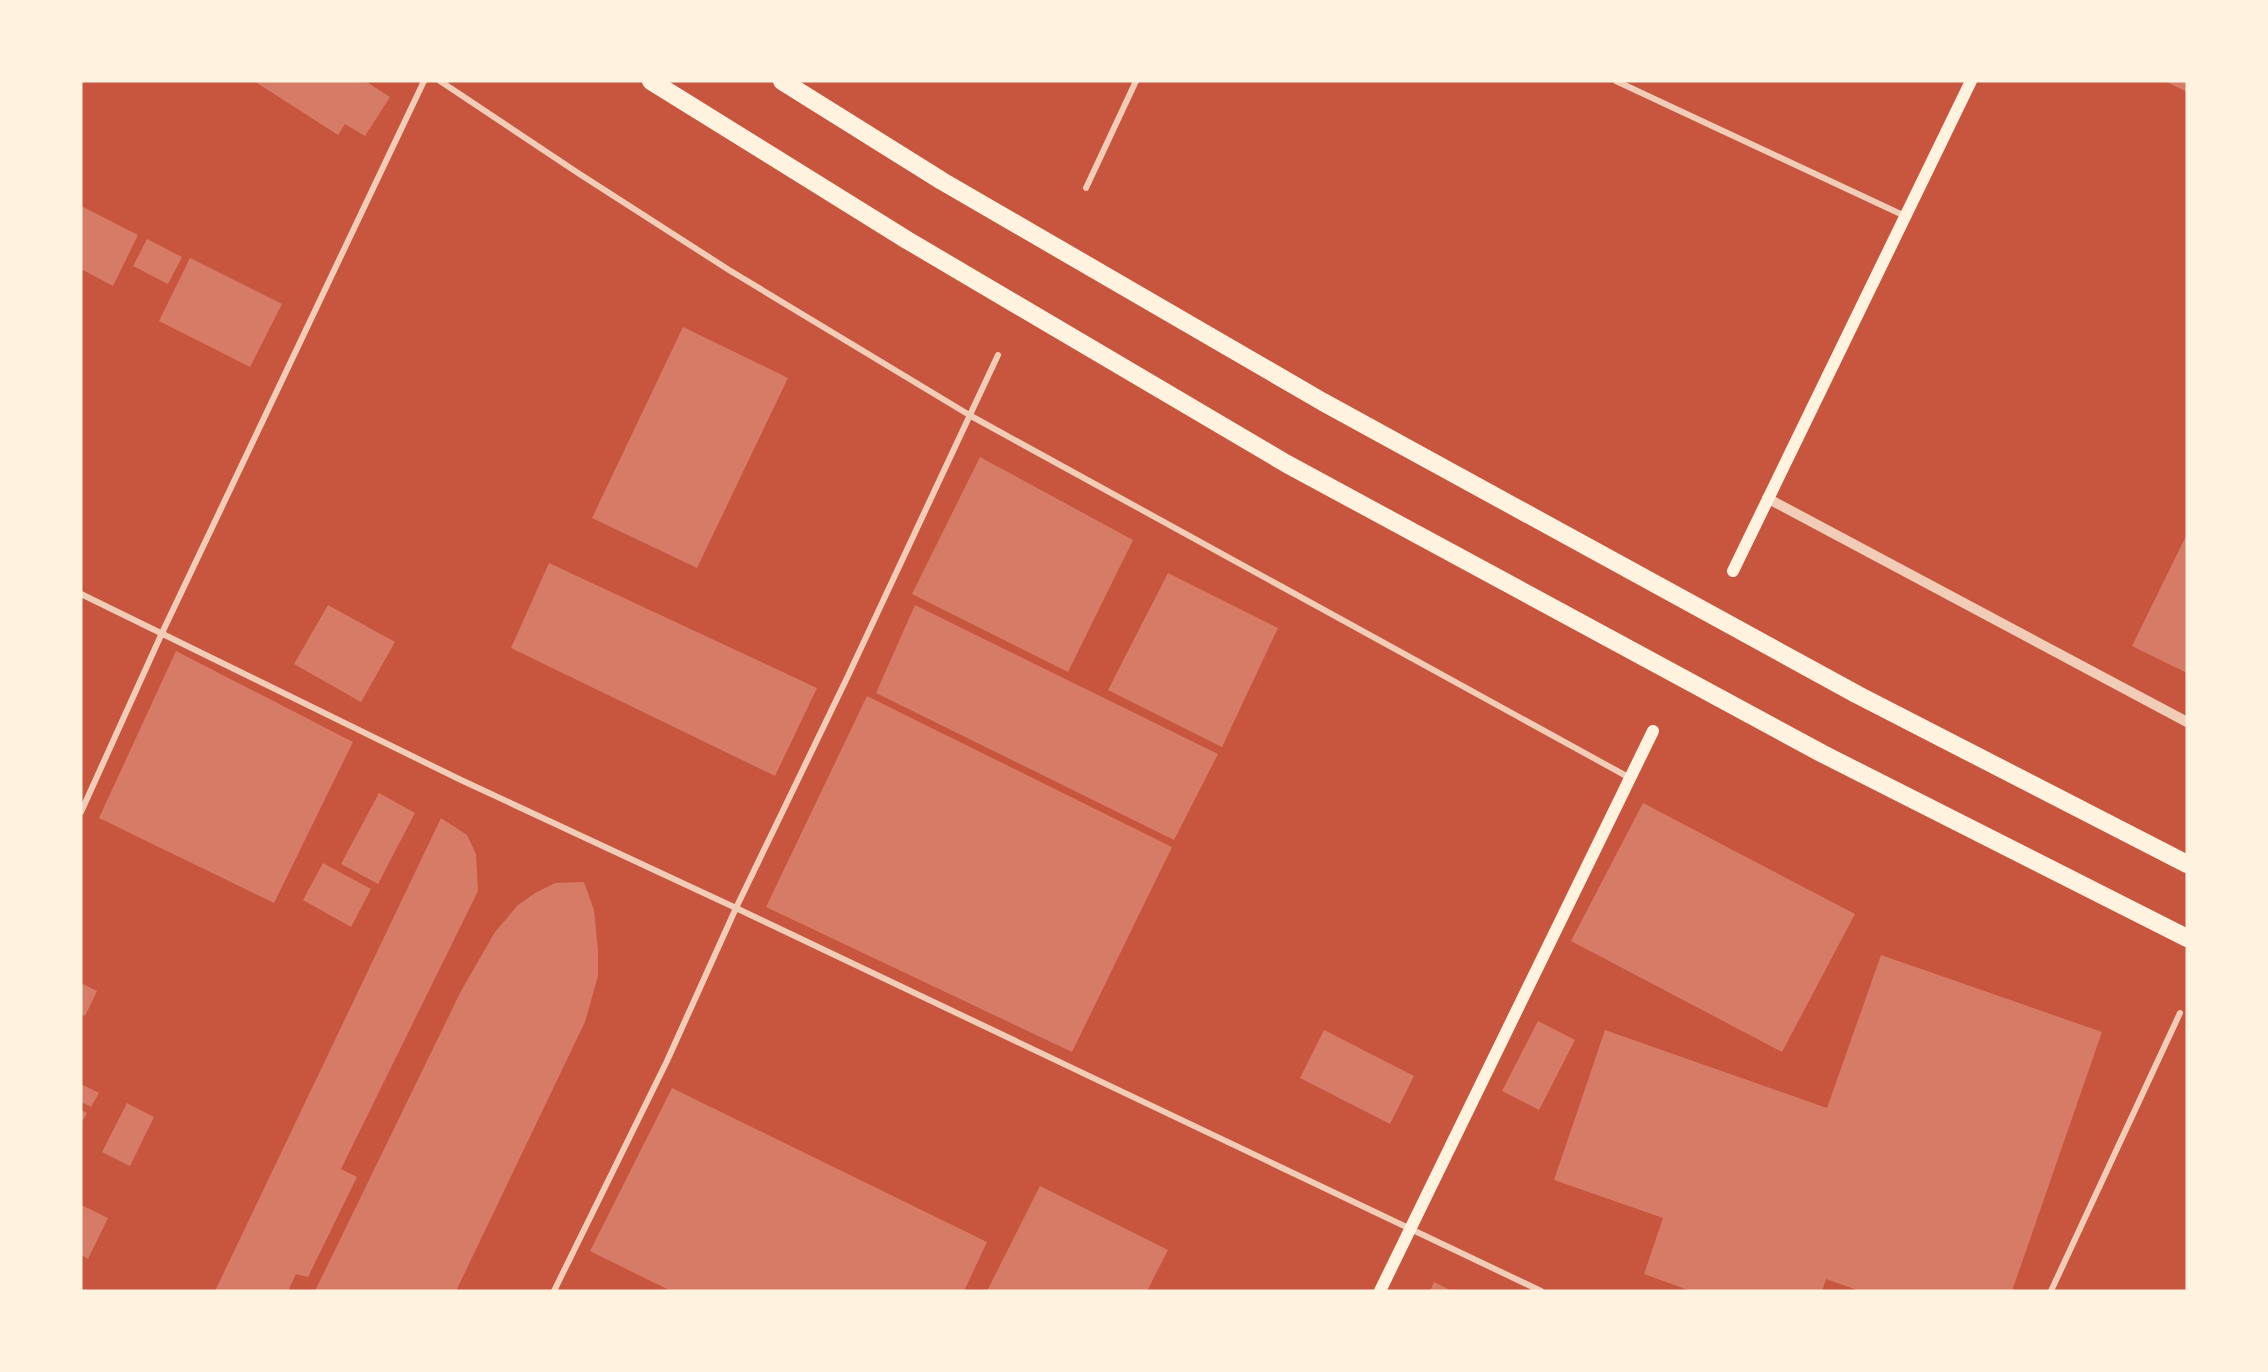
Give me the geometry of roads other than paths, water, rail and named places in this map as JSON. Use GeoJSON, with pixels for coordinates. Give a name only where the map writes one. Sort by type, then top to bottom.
{"type":"FeatureCollection","features":[{"type":"Feature","properties":{"kind":"highway"},"geometry":{"type":"LineString","coordinates":[[651,81],[907,240],[1287,464],[1823,754],[2187,938]]}},
{"type":"Feature","properties":{"kind":"highway"},"geometry":{"type":"LineString","coordinates":[[782,81],[942,181],[1323,402],[1858,695],[2187,864]]}},
{"type":"Feature","properties":{"kind":"main road"},"geometry":{"type":"LineString","coordinates":[[1733,571],[1971,81]]}},
{"type":"Feature","properties":{"kind":"main road"},"geometry":{"type":"LineString","coordinates":[[1380,1291],[1653,731]]}},
{"type":"Feature","properties":{"kind":"street"},"geometry":{"type":"LineString","coordinates":[[81,812],[162,633],[424,81]]}},
{"type":"Feature","properties":{"kind":"street"},"geometry":{"type":"LineString","coordinates":[[440,81],[729,270],[971,416],[1630,778]]}},
{"type":"Feature","properties":{"kind":"street"},"geometry":{"type":"LineString","coordinates":[[1086,188],[1136,81]]}},
{"type":"Feature","properties":{"kind":"street"},"geometry":{"type":"LineString","coordinates":[[1616,81],[1905,216]]}},
{"type":"Feature","properties":{"kind":"street"},"geometry":{"type":"LineString","coordinates":[[554,1291],[667,1061],[736,908],[998,355]]}},
{"type":"Feature","properties":{"kind":"street"},"geometry":{"type":"LineString","coordinates":[[1767,498],[2187,722]]}},
{"type":"Feature","properties":{"kind":"street"},"geometry":{"type":"LineString","coordinates":[[81,594],[461,780],[736,908],[1541,1291]]}},
{"type":"Feature","properties":{"kind":"street"},"geometry":{"type":"LineString","coordinates":[[2051,1291],[2180,1012]]}}]}
